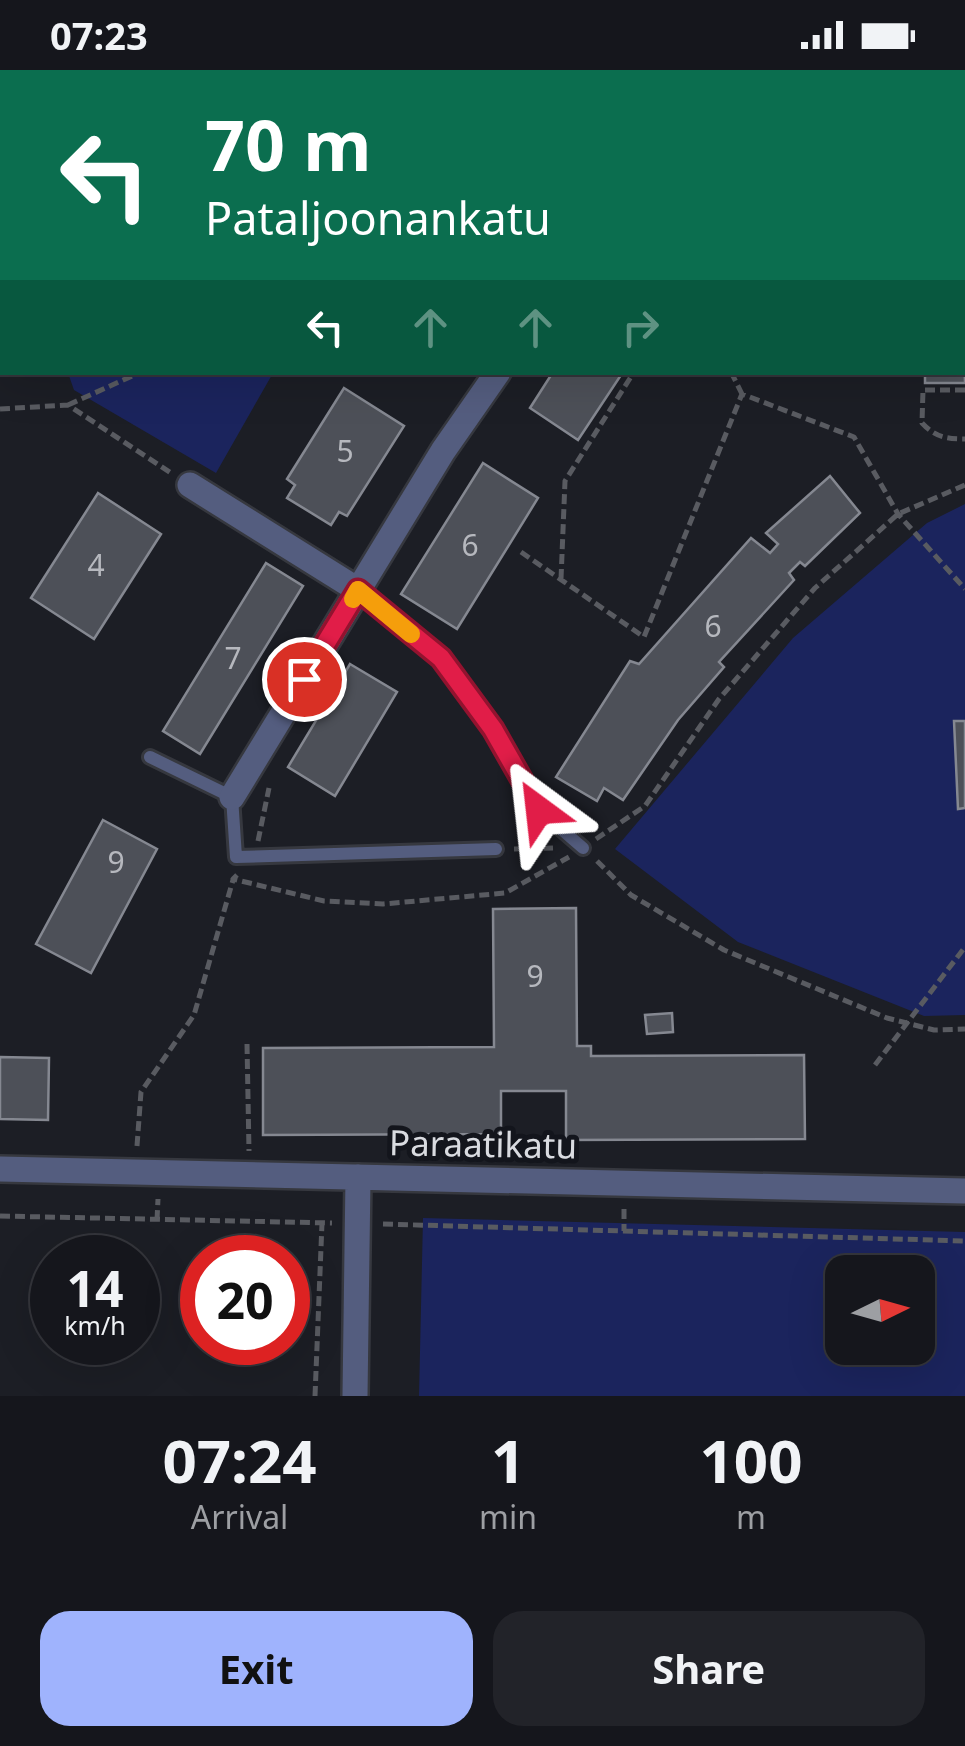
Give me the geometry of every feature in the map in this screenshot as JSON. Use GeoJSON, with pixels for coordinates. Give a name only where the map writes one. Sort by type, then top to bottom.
{"type":"FeatureCollection","features":[{"type":"Feature","properties":{"kind":"street"},"geometry":{"type":"LineString","coordinates":[[232,797],[443,451],[496,375]]}},
{"type":"Feature","properties":{"kind":"street"},"geometry":{"type":"LineString","coordinates":[[190,485],[358,590]]}},
{"type":"Feature","properties":{"kind":"street","name":"Paraatikatu"},"geometry":{"type":"LineString","coordinates":[[0,1169],[965,1191]]}},
{"type":"Feature","properties":{"kind":"street"},"geometry":{"type":"LineString","coordinates":[[354,1396],[358,1177]]}},
{"type":"Feature","properties":{"kind":"lane"},"geometry":{"type":"LineString","coordinates":[[358,590],[441,658],[493,729],[539,810],[584,848]]}},
{"type":"Feature","properties":{"kind":"lane"},"geometry":{"type":"LineString","coordinates":[[150,757],[232,797],[236,857],[496,850]]}},
{"type":"Feature","properties":{"kind":"path"},"geometry":{"type":"LineString","coordinates":[[0,409],[68,405],[133,375]]}},
{"type":"Feature","properties":{"kind":"path"},"geometry":{"type":"LineString","coordinates":[[561,580],[565,480],[632,375]]}},
{"type":"Feature","properties":{"kind":"path"},"geometry":{"type":"LineString","coordinates":[[732,375],[742,394],[854,437],[898,514],[965,589]]}},
{"type":"Feature","properties":{"kind":"path"},"geometry":{"type":"LineString","coordinates":[[965,390],[922,390],[922,423],[931,433],[946,439],[965,439]]}},
{"type":"Feature","properties":{"kind":"path"},"geometry":{"type":"LineString","coordinates":[[521,552],[644,637],[742,394]]}},
{"type":"Feature","properties":{"kind":"path"},"geometry":{"type":"LineString","coordinates":[[68,405],[190,485]]}},
{"type":"Feature","properties":{"kind":"path"},"geometry":{"type":"LineString","coordinates":[[233,879],[324,901],[383,904],[505,893],[584,848],[644,806],[719,698],[815,588],[898,514],[965,485]]}},
{"type":"Feature","properties":{"kind":"path"},"geometry":{"type":"LineString","coordinates":[[496,850],[584,848],[631,894],[724,950],[906,1023],[934,1030],[965,1029]]}},
{"type":"Feature","properties":{"kind":"path"},"geometry":{"type":"LineString","coordinates":[[137,1150],[141,1092],[194,1015],[236,857]]}},
{"type":"Feature","properties":{"kind":"path"},"geometry":{"type":"LineString","coordinates":[[874,1065],[965,947]]}},
{"type":"Feature","properties":{"kind":"path"},"geometry":{"type":"LineString","coordinates":[[247,1044],[250,1175]]}},
{"type":"Feature","properties":{"kind":"path"},"geometry":{"type":"LineString","coordinates":[[0,1216],[965,1241]]}},
{"type":"Feature","properties":{"kind":"path"},"geometry":{"type":"LineString","coordinates":[[315,1396],[322,1223]]}},
{"type":"Feature","properties":{"kind":"shaded area"},"geometry":{"type":"Polygon","coordinates":[[[69,375],[272,375],[216,473],[74,390],[69,375]]]}},
{"type":"Feature","properties":{"kind":"shaded area"},"geometry":{"type":"Polygon","coordinates":[[[965,504],[965,1015],[924,1016],[738,942],[615,849],[793,638],[927,523],[965,504]]]}},
{"type":"Feature","properties":{"kind":"shaded area"},"geometry":{"type":"Polygon","coordinates":[[[423,1218],[965,1232],[965,1396],[419,1396],[423,1218]]]}},
{"type":"Feature","properties":{"kind":"building"},"geometry":{"type":"Polygon","coordinates":[[[551,375],[621,375],[578,440],[530,408],[551,375]]]}},
{"type":"Feature","properties":{"kind":"building"},"geometry":{"type":"Polygon","coordinates":[[[925,375],[965,375],[965,383],[925,383],[925,375]]]}},
{"type":"Feature","properties":{"kind":"building"},"geometry":{"type":"Polygon","coordinates":[[[344,388],[404,426],[347,516],[339,512],[331,525],[287,498],[295,485],[287,479],[344,388]]]}},
{"type":"Feature","properties":{"kind":"building"},"geometry":{"type":"Polygon","coordinates":[[[483,463],[538,498],[457,629],[401,594],[483,463]]]}},
{"type":"Feature","properties":{"kind":"building"},"geometry":{"type":"Polygon","coordinates":[[[830,476],[860,513],[805,566],[800,562],[789,573],[794,580],[719,662],[724,667],[678,720],[623,800],[604,788],[597,801],[556,777],[630,661],[639,664],[751,538],[770,553],[778,544],[766,533],[830,476]]]}},
{"type":"Feature","properties":{"kind":"building"},"geometry":{"type":"Polygon","coordinates":[[[98,493],[161,534],[94,639],[31,598],[98,493]]]}},
{"type":"Feature","properties":{"kind":"building"},"geometry":{"type":"Polygon","coordinates":[[[266,563],[303,586],[200,754],[163,731],[266,563]]]}},
{"type":"Feature","properties":{"kind":"building"},"geometry":{"type":"Polygon","coordinates":[[[350,664],[397,692],[335,796],[288,767],[350,664]]]}},
{"type":"Feature","properties":{"kind":"building"},"geometry":{"type":"Polygon","coordinates":[[[954,721],[965,721],[965,808],[958,809],[954,721]]]}},
{"type":"Feature","properties":{"kind":"building"},"geometry":{"type":"Polygon","coordinates":[[[103,820],[157,849],[91,973],[36,944],[103,820]]]}},
{"type":"Feature","properties":{"kind":"building"},"geometry":{"type":"Polygon","coordinates":[[[576,908],[577,1046],[591,1046],[591,1056],[804,1055],[805,1139],[566,1140],[566,1091],[501,1091],[501,1134],[263,1135],[263,1048],[494,1047],[493,909],[576,908]]]}},
{"type":"Feature","properties":{"kind":"building"},"geometry":{"type":"Polygon","coordinates":[[[672,1013],[673,1032],[647,1034],[645,1015],[672,1013]]]}},
{"type":"Feature","properties":{"kind":"building"},"geometry":{"type":"Polygon","coordinates":[[[0,1057],[49,1058],[48,1120],[0,1119],[0,1057]]]}},
{"type":"Feature","properties":{"kind":"slow traffic"},"geometry":{"type":"LineString","coordinates":[[353,599],[358,590],[411,634]]}},
{"type":"Feature","properties":{"kind":"route"},"geometry":{"type":"LineString","coordinates":[[304,679],[358,590],[441,658],[493,729],[539,810]]}}]}
